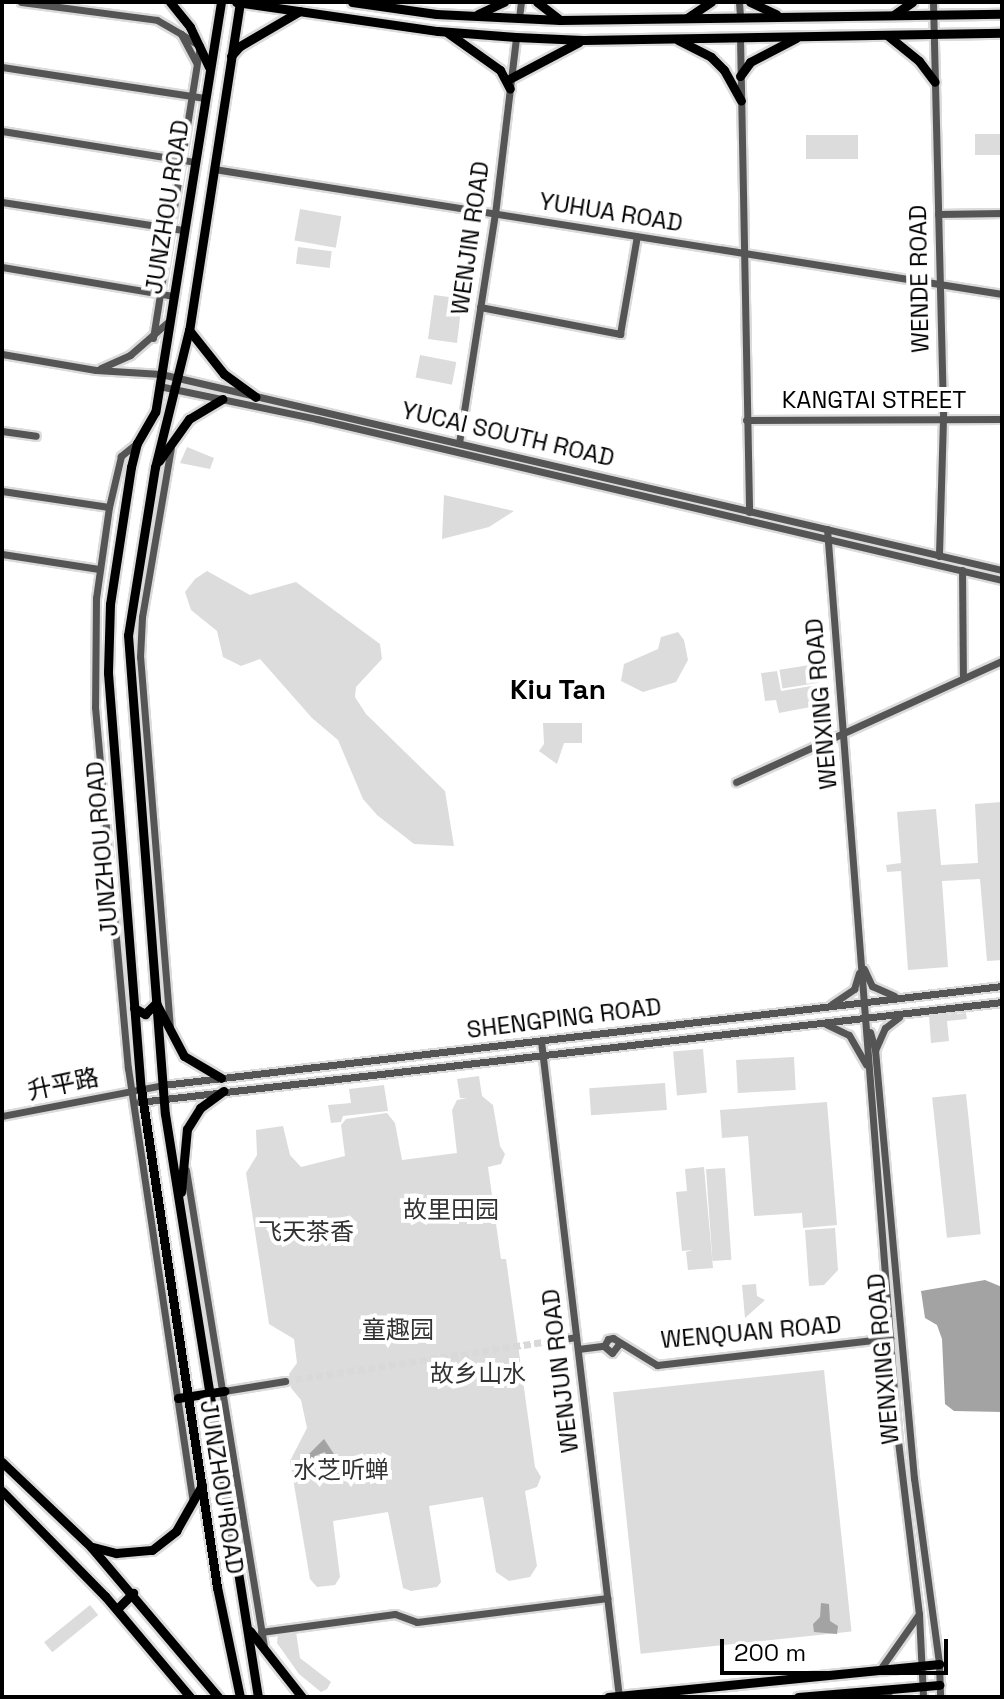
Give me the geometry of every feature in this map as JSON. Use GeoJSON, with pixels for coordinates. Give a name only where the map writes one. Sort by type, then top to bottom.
{"type":"FeatureCollection","features":[{"type":"Feature","properties":{"kind":"main road"},"geometry":{"type":"LineString","coordinates":[[170,2],[182,14],[210,69]]}},
{"type":"Feature","properties":{"kind":"main road","name":"JUNZHOU ROAD"},"geometry":{"type":"LineString","coordinates":[[221,2],[155,412],[137,443],[107,638],[134,1008],[136,1089],[183,1398],[240,1697]]}},
{"type":"Feature","properties":{"kind":"main road"},"geometry":{"type":"LineString","coordinates":[[238,2],[445,31],[583,40],[1002,33]]}},
{"type":"Feature","properties":{"kind":"main road","name":"JUNZHOU ROAD"},"geometry":{"type":"LineString","coordinates":[[238,2],[189,330],[155,467],[128,635],[164,1098],[258,1697]]}},
{"type":"Feature","properties":{"kind":"main road"},"geometry":{"type":"LineString","coordinates":[[352,2],[472,16],[560,20],[1002,14]]}},
{"type":"Feature","properties":{"kind":"main road"},"geometry":{"type":"LineString","coordinates":[[472,16],[504,2]]}},
{"type":"Feature","properties":{"kind":"main road"},"geometry":{"type":"LineString","coordinates":[[537,2],[560,20]]}},
{"type":"Feature","properties":{"kind":"main road"},"geometry":{"type":"LineString","coordinates":[[687,18],[711,2]]}},
{"type":"Feature","properties":{"kind":"main road"},"geometry":{"type":"LineString","coordinates":[[750,2],[783,17]]}},
{"type":"Feature","properties":{"kind":"main road"},"geometry":{"type":"LineString","coordinates":[[892,15],[912,2]]}},
{"type":"Feature","properties":{"kind":"main road"},"geometry":{"type":"LineString","coordinates":[[231,56],[240,46],[300,11]]}},
{"type":"Feature","properties":{"kind":"main road"},"geometry":{"type":"LineString","coordinates":[[445,31],[500,70],[510,89]]}},
{"type":"Feature","properties":{"kind":"main road"},"geometry":{"type":"LineString","coordinates":[[887,35],[919,61],[935,82]]}},
{"type":"Feature","properties":{"kind":"main road"},"geometry":{"type":"LineString","coordinates":[[740,76],[750,62],[799,36]]}},
{"type":"Feature","properties":{"kind":"main road"},"geometry":{"type":"LineString","coordinates":[[675,38],[711,57],[724,70],[741,101]]}},
{"type":"Feature","properties":{"kind":"main road"},"geometry":{"type":"LineString","coordinates":[[511,78],[583,40]]}},
{"type":"Feature","properties":{"kind":"main road"},"geometry":{"type":"LineString","coordinates":[[168,322],[176,334],[189,330],[224,374],[256,397]]}},
{"type":"Feature","properties":{"kind":"main road"},"geometry":{"type":"LineString","coordinates":[[155,467],[189,419],[222,399]]}},
{"type":"Feature","properties":{"kind":"main road"},"geometry":{"type":"LineString","coordinates":[[134,1008],[145,1014],[156,1003],[184,1056],[221,1078]]}},
{"type":"Feature","properties":{"kind":"main road"},"geometry":{"type":"LineString","coordinates":[[180,1203],[187,1129],[192,1118],[223,1091]]}},
{"type":"Feature","properties":{"kind":"main road"},"geometry":{"type":"LineString","coordinates":[[183,1398],[224,1391]]}},
{"type":"Feature","properties":{"kind":"main road"},"geometry":{"type":"LineString","coordinates":[[2,1462],[91,1547],[218,1697]]}},
{"type":"Feature","properties":{"kind":"main road"},"geometry":{"type":"LineString","coordinates":[[91,1547],[116,1553],[152,1550],[166,1542],[194,1504],[202,1485]]}},
{"type":"Feature","properties":{"kind":"main road"},"geometry":{"type":"LineString","coordinates":[[2,1491],[117,1609],[190,1697]]}},
{"type":"Feature","properties":{"kind":"main road"},"geometry":{"type":"LineString","coordinates":[[117,1609],[133,1593]]}},
{"type":"Feature","properties":{"kind":"main road"},"geometry":{"type":"LineString","coordinates":[[247,1627],[302,1697]]}},
{"type":"Feature","properties":{"kind":"main road"},"geometry":{"type":"LineString","coordinates":[[615,1697],[939,1664]]}},
{"type":"Feature","properties":{"kind":"main road"},"geometry":{"type":"LineString","coordinates":[[798,1697],[876,1689],[923,1692],[939,1685]]}},
{"type":"Feature","properties":{"kind":"street"},"geometry":{"type":"LineString","coordinates":[[21,2],[157,20],[200,46],[153,338]]}},
{"type":"Feature","properties":{"kind":"street"},"geometry":{"type":"LineString","coordinates":[[519,18],[521,2]]}},
{"type":"Feature","properties":{"kind":"street"},"geometry":{"type":"LineString","coordinates":[[739,2],[740,18]]}},
{"type":"Feature","properties":{"kind":"street","name":"WENDE ROAD"},"geometry":{"type":"LineString","coordinates":[[933,2],[943,419],[939,556]]}},
{"type":"Feature","properties":{"kind":"street"},"geometry":{"type":"LineString","coordinates":[[181,34],[197,64]]}},
{"type":"Feature","properties":{"kind":"street","name":"WENJIN ROAD"},"geometry":{"type":"LineString","coordinates":[[459,443],[495,214],[516,37]]}},
{"type":"Feature","properties":{"kind":"street"},"geometry":{"type":"LineString","coordinates":[[740,37],[749,512]]}},
{"type":"Feature","properties":{"kind":"street"},"geometry":{"type":"LineString","coordinates":[[2,67],[205,98]]}},
{"type":"Feature","properties":{"kind":"street"},"geometry":{"type":"LineString","coordinates":[[2,131],[195,162]]}},
{"type":"Feature","properties":{"kind":"street","name":"YUHUA ROAD"},"geometry":{"type":"LineString","coordinates":[[214,169],[1002,294]]}},
{"type":"Feature","properties":{"kind":"street"},"geometry":{"type":"LineString","coordinates":[[2,202],[183,230]]}},
{"type":"Feature","properties":{"kind":"street"},"geometry":{"type":"LineString","coordinates":[[938,214],[1002,213]]}},
{"type":"Feature","properties":{"kind":"street"},"geometry":{"type":"LineString","coordinates":[[480,307],[620,334],[637,236]]}},
{"type":"Feature","properties":{"kind":"street"},"geometry":{"type":"LineString","coordinates":[[2,267],[173,296]]}},
{"type":"Feature","properties":{"kind":"street"},"geometry":{"type":"LineString","coordinates":[[96,370],[123,359],[153,338],[168,322]]}},
{"type":"Feature","properties":{"kind":"street","name":"YUCAI SOUTH ROAD"},"geometry":{"type":"LineString","coordinates":[[2,354],[96,370],[177,377],[749,512],[1002,580]]}},
{"type":"Feature","properties":{"kind":"street","name":"YUCAI SOUTH ROAD"},"geometry":{"type":"LineString","coordinates":[[159,386],[1002,570]]}},
{"type":"Feature","properties":{"kind":"street","name":"KANGTAI STREET"},"geometry":{"type":"LineString","coordinates":[[746,420],[1002,419]]}},
{"type":"Feature","properties":{"kind":"street"},"geometry":{"type":"LineString","coordinates":[[2,431],[36,436]]}},
{"type":"Feature","properties":{"kind":"street"},"geometry":{"type":"LineString","coordinates":[[171,1030],[140,657],[142,617],[172,441]]}},
{"type":"Feature","properties":{"kind":"street"},"geometry":{"type":"LineString","coordinates":[[136,1089],[95,707],[99,569],[121,456],[137,443]]}},
{"type":"Feature","properties":{"kind":"street"},"geometry":{"type":"LineString","coordinates":[[2,491],[109,507]]}},
{"type":"Feature","properties":{"kind":"street","name":"WENXING ROAD"},"geometry":{"type":"LineString","coordinates":[[827,534],[890,1338],[919,1614],[923,1692]]}},
{"type":"Feature","properties":{"kind":"street"},"geometry":{"type":"LineString","coordinates":[[2,554],[99,569]]}},
{"type":"Feature","properties":{"kind":"street"},"geometry":{"type":"LineString","coordinates":[[962,570],[963,678]]}},
{"type":"Feature","properties":{"kind":"street"},"geometry":{"type":"LineString","coordinates":[[736,782],[1002,661]]}},
{"type":"Feature","properties":{"kind":"street"},"geometry":{"type":"LineString","coordinates":[[861,963],[872,986],[888,995],[907,997]]}},
{"type":"Feature","properties":{"kind":"street"},"geometry":{"type":"LineString","coordinates":[[826,1007],[847,997],[854,989],[861,963]]}},
{"type":"Feature","properties":{"kind":"street","name":"SHENGPING ROAD"},"geometry":{"type":"LineString","coordinates":[[136,1089],[1002,986]]}},
{"type":"Feature","properties":{"kind":"street","name":"SHENGPING ROAD"},"geometry":{"type":"LineString","coordinates":[[138,1102],[1002,1002]]}},
{"type":"Feature","properties":{"kind":"street"},"geometry":{"type":"LineString","coordinates":[[875,1050],[885,1028],[905,1014]]}},
{"type":"Feature","properties":{"kind":"street","name":"WENXING ROAD"},"geometry":{"type":"LineString","coordinates":[[865,1019],[875,1050],[914,1478],[939,1664],[940,1697]]}},
{"type":"Feature","properties":{"kind":"street"},"geometry":{"type":"LineString","coordinates":[[824,1024],[849,1035],[870,1075]]}},
{"type":"Feature","properties":{"kind":"street","name":"WENJUN ROAD"},"geometry":{"type":"LineString","coordinates":[[541,1041],[607,1598],[615,1697]]}},
{"type":"Feature","properties":{"kind":"street","name":"升平路"},"geometry":{"type":"LineString","coordinates":[[2,1116],[136,1089]]}},
{"type":"Feature","properties":{"kind":"street"},"geometry":{"type":"LineString","coordinates":[[185,1164],[264,1650]]}},
{"type":"Feature","properties":{"kind":"street"},"geometry":{"type":"LineString","coordinates":[[884,1256],[894,1256]]}},
{"type":"Feature","properties":{"kind":"street"},"geometry":{"type":"LineString","coordinates":[[551,1341],[576,1337]]}},
{"type":"Feature","properties":{"kind":"street","name":"WENQUAN ROAD"},"geometry":{"type":"LineString","coordinates":[[578,1349],[604,1346],[611,1338],[657,1365],[890,1338]]}},
{"type":"Feature","properties":{"kind":"street"},"geometry":{"type":"LineString","coordinates":[[224,1391],[285,1381]]}},
{"type":"Feature","properties":{"kind":"street"},"geometry":{"type":"LineString","coordinates":[[183,1398],[194,1504]]}},
{"type":"Feature","properties":{"kind":"street"},"geometry":{"type":"LineString","coordinates":[[261,1632],[395,1614],[417,1622],[607,1598]]}},
{"type":"Feature","properties":{"kind":"street"},"geometry":{"type":"LineString","coordinates":[[881,1668],[919,1614]]}},
{"type":"Feature","properties":{"kind":"street"},"geometry":{"type":"LineString","coordinates":[[728,1684],[729,1697]]}},
{"type":"Feature","properties":{"kind":"street"},"geometry":{"type":"LineString","coordinates":[[876,1689],[890,1697]]}},
{"type":"Feature","properties":{"kind":"green space"},"geometry":{"type":"Polygon","coordinates":[[[975,134],[1002,134],[1002,155],[975,155],[975,134]]]}},
{"type":"Feature","properties":{"kind":"green space"},"geometry":{"type":"Polygon","coordinates":[[[806,135],[858,135],[858,159],[806,159],[806,135]]]}},
{"type":"Feature","properties":{"kind":"green space"},"geometry":{"type":"Polygon","coordinates":[[[300,209],[341,216],[336,248],[294,241],[300,209]]]}},
{"type":"Feature","properties":{"kind":"green space"},"geometry":{"type":"Polygon","coordinates":[[[298,247],[332,251],[330,268],[296,264],[298,247]]]}},
{"type":"Feature","properties":{"kind":"green space"},"geometry":{"type":"Polygon","coordinates":[[[451,282],[464,284],[457,343],[428,339],[434,295],[449,297],[451,282]]]}},
{"type":"Feature","properties":{"kind":"green space"},"geometry":{"type":"Polygon","coordinates":[[[420,355],[456,362],[452,385],[416,378],[420,355]]]}},
{"type":"Feature","properties":{"kind":"green space"},"geometry":{"type":"Polygon","coordinates":[[[187,447],[214,458],[210,469],[180,463],[187,447]]]}},
{"type":"Feature","properties":{"kind":"green space"},"geometry":{"type":"Polygon","coordinates":[[[444,495],[514,511],[489,527],[442,539],[444,495]]]}},
{"type":"Feature","properties":{"kind":"green space"},"geometry":{"type":"Polygon","coordinates":[[[207,571],[250,595],[296,582],[380,644],[382,659],[356,687],[355,697],[366,714],[445,791],[454,846],[414,844],[377,815],[363,799],[338,740],[312,718],[260,659],[241,666],[223,657],[217,631],[191,610],[185,592],[195,579],[207,571]]]}},
{"type":"Feature","properties":{"kind":"green space"},"geometry":{"type":"Polygon","coordinates":[[[678,632],[684,640],[688,660],[676,682],[643,692],[621,681],[624,664],[658,649],[661,637],[678,632]]]}},
{"type":"Feature","properties":{"kind":"green space"},"geometry":{"type":"Polygon","coordinates":[[[816,664],[819,683],[782,689],[779,670],[816,664]]]}},
{"type":"Feature","properties":{"kind":"green space"},"geometry":{"type":"Polygon","coordinates":[[[777,671],[781,691],[818,685],[821,705],[779,713],[776,700],[765,701],[761,673],[777,671]]]}},
{"type":"Feature","properties":{"kind":"green space"},"geometry":{"type":"Polygon","coordinates":[[[543,723],[582,723],[582,743],[564,743],[557,764],[539,751],[544,744],[543,723]]]}},
{"type":"Feature","properties":{"kind":"green space"},"geometry":{"type":"Polygon","coordinates":[[[1002,802],[1002,960],[987,961],[980,879],[942,881],[948,967],[908,970],[901,871],[887,872],[886,865],[901,863],[897,812],[936,809],[941,865],[978,863],[975,804],[1002,802]]]}},
{"type":"Feature","properties":{"kind":"green space"},"geometry":{"type":"Polygon","coordinates":[[[966,1013],[967,1019],[947,1021],[949,1041],[931,1043],[929,1016],[966,1013]]]}},
{"type":"Feature","properties":{"kind":"green space"},"geometry":{"type":"Polygon","coordinates":[[[703,1049],[707,1093],[677,1095],[673,1052],[703,1049]]]}},
{"type":"Feature","properties":{"kind":"green space"},"geometry":{"type":"Polygon","coordinates":[[[794,1057],[796,1090],[738,1093],[736,1060],[794,1057]]]}},
{"type":"Feature","properties":{"kind":"green space"},"geometry":{"type":"Polygon","coordinates":[[[479,1076],[482,1096],[493,1105],[500,1146],[505,1154],[501,1164],[488,1167],[501,1259],[506,1259],[535,1467],[541,1477],[537,1487],[525,1491],[537,1566],[530,1577],[509,1581],[496,1572],[483,1497],[429,1506],[441,1582],[437,1587],[411,1591],[403,1588],[388,1512],[333,1521],[340,1577],[335,1585],[317,1587],[310,1579],[290,1461],[307,1428],[301,1400],[291,1388],[289,1374],[297,1363],[294,1339],[269,1324],[246,1173],[257,1155],[256,1130],[283,1126],[290,1155],[301,1167],[345,1156],[341,1125],[346,1119],[387,1113],[395,1123],[402,1160],[457,1153],[452,1110],[457,1100],[467,1098],[460,1098],[457,1079],[479,1076]]]}},
{"type":"Feature","properties":{"kind":"green space"},"geometry":{"type":"Polygon","coordinates":[[[665,1083],[667,1110],[591,1115],[589,1088],[665,1083]]]}},
{"type":"Feature","properties":{"kind":"green space"},"geometry":{"type":"Polygon","coordinates":[[[384,1085],[388,1111],[343,1116],[341,1122],[331,1123],[328,1105],[351,1103],[349,1089],[384,1085]]]}},
{"type":"Feature","properties":{"kind":"green space"},"geometry":{"type":"Polygon","coordinates":[[[966,1094],[981,1234],[947,1238],[932,1098],[966,1094]]]}},
{"type":"Feature","properties":{"kind":"green space"},"geometry":{"type":"Polygon","coordinates":[[[827,1102],[837,1225],[803,1228],[802,1213],[754,1216],[748,1136],[722,1138],[720,1110],[827,1102]]]}},
{"type":"Feature","properties":{"kind":"green space"},"geometry":{"type":"Polygon","coordinates":[[[704,1167],[713,1268],[688,1270],[686,1252],[693,1250],[682,1251],[676,1192],[687,1191],[685,1169],[704,1167]]]}},
{"type":"Feature","properties":{"kind":"green space"},"geometry":{"type":"Polygon","coordinates":[[[725,1168],[731,1260],[712,1261],[706,1169],[725,1168]]]}},
{"type":"Feature","properties":{"kind":"green space"},"geometry":{"type":"Polygon","coordinates":[[[835,1228],[838,1270],[824,1285],[809,1286],[805,1230],[835,1228]]]}},
{"type":"Feature","properties":{"kind":"green space"},"geometry":{"type":"Polygon","coordinates":[[[756,1284],[757,1296],[765,1300],[745,1318],[742,1285],[756,1284]]]}},
{"type":"Feature","properties":{"kind":"green space"},"geometry":{"type":"Polygon","coordinates":[[[824,1370],[851,1632],[641,1654],[613,1392],[824,1370]]]}},
{"type":"Feature","properties":{"kind":"green space"},"geometry":{"type":"Polygon","coordinates":[[[90,1605],[98,1615],[52,1652],[44,1642],[90,1605]]]}},
{"type":"Feature","properties":{"kind":"green space"},"geometry":{"type":"Polygon","coordinates":[[[296,1632],[300,1658],[331,1682],[321,1692],[299,1674],[277,1643],[278,1634],[296,1632]]]}},
{"type":"Feature","properties":{"kind":"shaded area"},"geometry":{"type":"Polygon","coordinates":[[[985,1280],[1002,1287],[1002,1412],[954,1411],[945,1404],[942,1339],[937,1325],[925,1318],[921,1291],[985,1280]]]}},
{"type":"Feature","properties":{"kind":"shaded area"},"geometry":{"type":"Polygon","coordinates":[[[324,1439],[338,1460],[332,1472],[325,1452],[315,1456],[311,1467],[307,1464],[308,1455],[324,1439]]]}},
{"type":"Feature","properties":{"kind":"shaded area"},"geometry":{"type":"Polygon","coordinates":[[[821,1603],[829,1604],[830,1621],[838,1626],[837,1634],[814,1632],[813,1624],[820,1617],[821,1603]]]}},
{"type":"Feature","properties":{"kind":"tunnel"},"geometry":{"type":"LineString","coordinates":[[285,1381],[551,1341]]}},
{"type":"Feature","properties":{"kind":"district","name":"Kiu Tan"},"geometry":{"type":"Point","coordinates":[558,689]}},
{"type":"Feature","properties":{"kind":"park label","name":"故里田园"},"geometry":{"type":"Point","coordinates":[451,1210]}},
{"type":"Feature","properties":{"kind":"park label","name":"飞天茶香"},"geometry":{"type":"Point","coordinates":[306,1232]}},
{"type":"Feature","properties":{"kind":"park label","name":"童趣园"},"geometry":{"type":"Point","coordinates":[398,1330]}},
{"type":"Feature","properties":{"kind":"park label","name":"故乡山水"},"geometry":{"type":"Point","coordinates":[478,1374]}},
{"type":"Feature","properties":{"kind":"park label","name":"水芝听蝉"},"geometry":{"type":"Point","coordinates":[341,1470]}}]}
